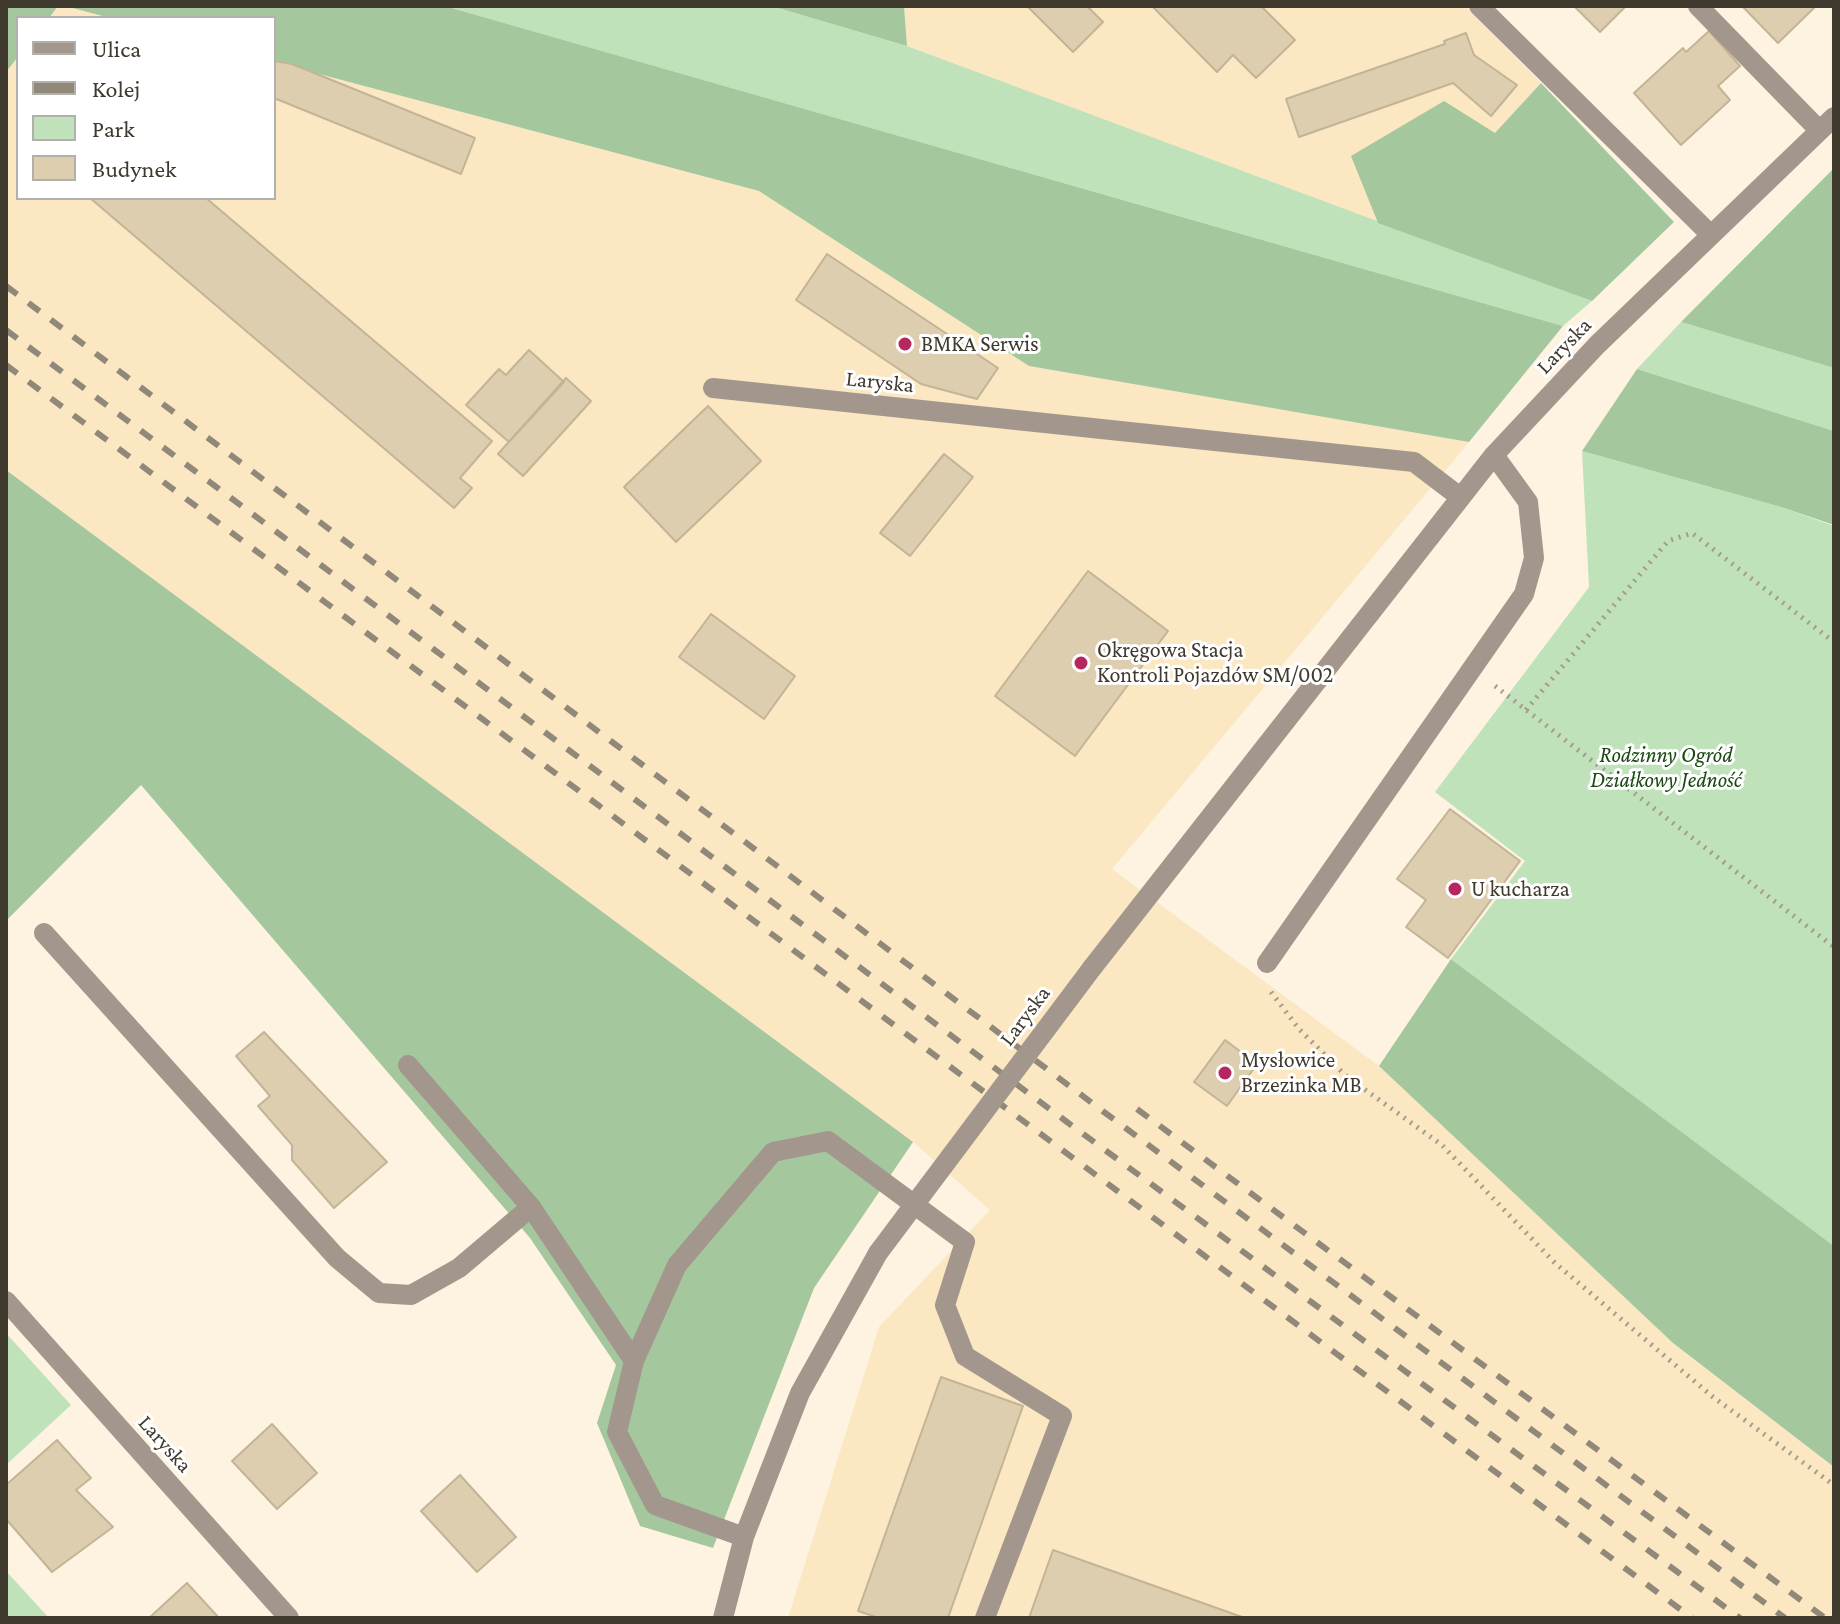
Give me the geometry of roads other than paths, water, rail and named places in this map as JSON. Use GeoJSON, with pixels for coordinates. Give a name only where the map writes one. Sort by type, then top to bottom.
{"type":"FeatureCollection","features":[{"type":"Feature","properties":{"kind":"street"},"geometry":{"type":"LineString","coordinates":[[1479,6],[1710,234]]}},
{"type":"Feature","properties":{"kind":"street","name":"Laryska"},"geometry":{"type":"LineString","coordinates":[[723,1618],[744,1537],[800,1393],[878,1253],[1092,968],[1494,455],[1597,345],[1827,124],[1698,6]]}},
{"type":"Feature","properties":{"kind":"street","name":"Laryska"},"geometry":{"type":"LineString","coordinates":[[713,388],[1414,462],[1460,497]]}},
{"type":"Feature","properties":{"kind":"street"},"geometry":{"type":"LineString","coordinates":[[1267,963],[1524,594],[1534,558],[1528,502],[1494,455]]}},
{"type":"Feature","properties":{"kind":"street"},"geometry":{"type":"LineString","coordinates":[[44,933],[337,1258],[379,1293],[411,1295],[459,1268],[531,1207]]}},
{"type":"Feature","properties":{"kind":"street"},"geometry":{"type":"LineString","coordinates":[[408,1065],[531,1207],[634,1361]]}},
{"type":"Feature","properties":{"kind":"street"},"geometry":{"type":"LineString","coordinates":[[744,1537],[655,1505],[617,1432],[634,1361],[677,1265],[773,1152],[828,1141],[965,1242],[945,1305],[965,1356],[1062,1416],[985,1618]]}},
{"type":"Feature","properties":{"kind":"street","name":"Laryska"},"geometry":{"type":"LineString","coordinates":[[6,1301],[289,1618]]}},
{"type":"Feature","properties":{"kind":"railway"},"geometry":{"type":"LineString","coordinates":[[6,286],[1104,1112],[1785,1618]]}},
{"type":"Feature","properties":{"kind":"railway"},"geometry":{"type":"LineString","coordinates":[[6,330],[1067,1122],[1740,1618]]}},
{"type":"Feature","properties":{"kind":"railway"},"geometry":{"type":"LineString","coordinates":[[6,365],[1692,1618]]}},
{"type":"Feature","properties":{"kind":"railway"},"geometry":{"type":"LineString","coordinates":[[1137,1109],[1825,1618]]}},
{"type":"Feature","properties":{"kind":"place","name":"BMKA Serwis"},"geometry":{"type":"Point","coordinates":[905,344]}},
{"type":"Feature","properties":{"kind":"place","name":"Okręgowa Stacja Kontroli Pojazdów SM/002"},"geometry":{"type":"Point","coordinates":[1081,663]}},
{"type":"Feature","properties":{"kind":"place","name":"U kucharza"},"geometry":{"type":"Point","coordinates":[1455,889]}},
{"type":"Feature","properties":{"kind":"place","name":"Mysłowice Brzezinka MB"},"geometry":{"type":"Point","coordinates":[1225,1073]}},
{"type":"Feature","properties":{"kind":"park label","name":"Rodzinny Ogród Działkowy Jedność"},"geometry":{"type":"Point","coordinates":[1666,768]}}]}
